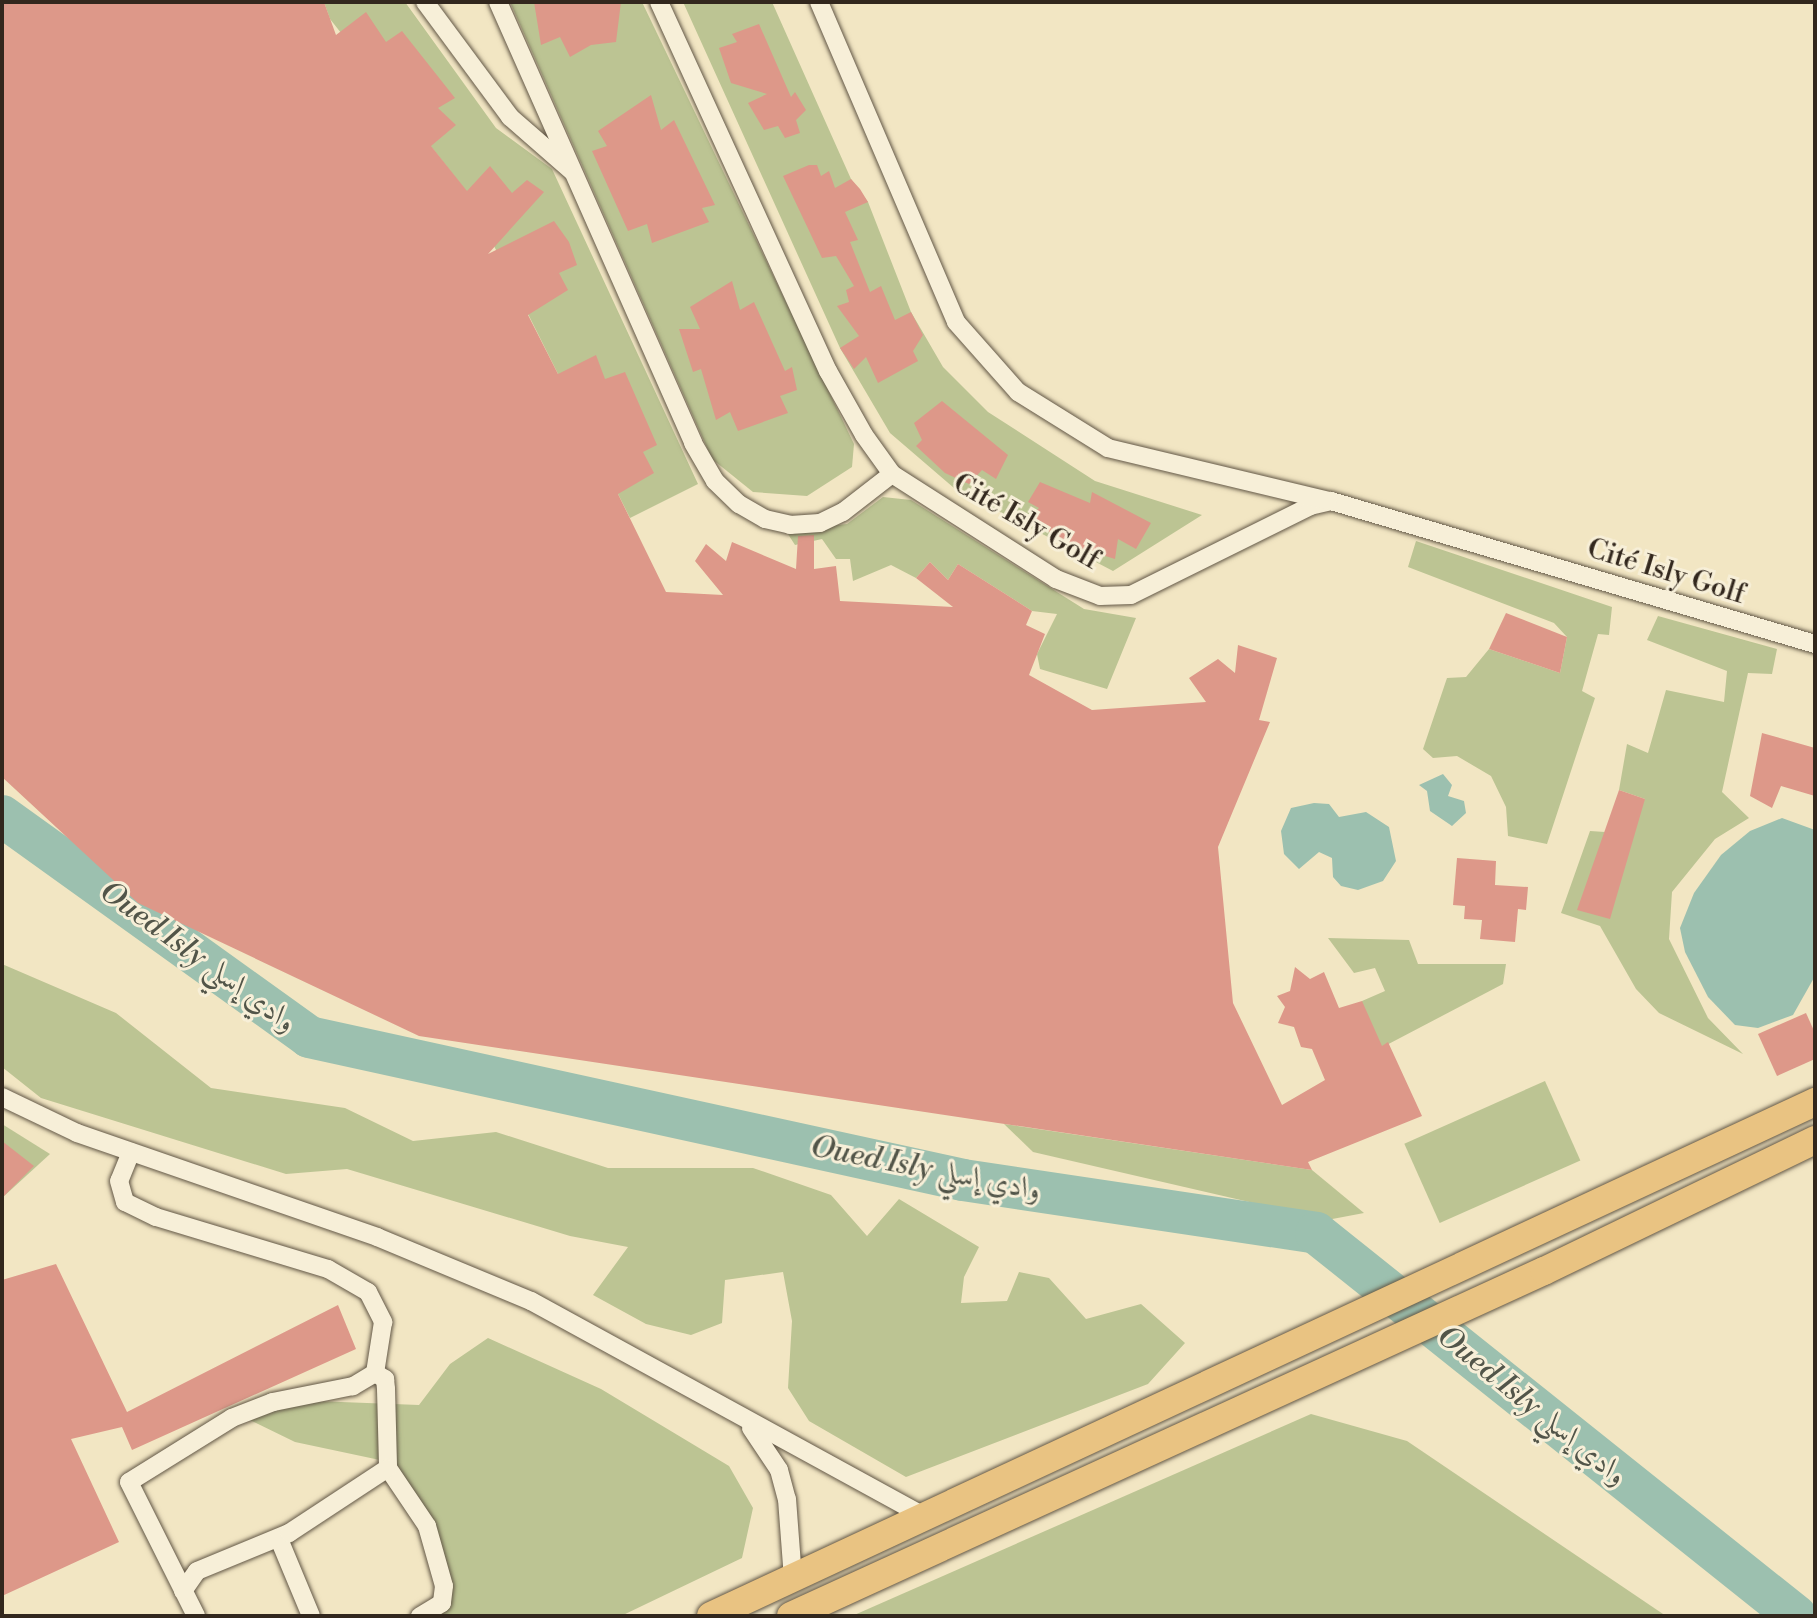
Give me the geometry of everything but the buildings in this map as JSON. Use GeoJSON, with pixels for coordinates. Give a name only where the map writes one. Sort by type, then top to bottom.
{"type":"FeatureCollection","features":[{"type":"Feature","properties":{"kind":"main road"},"geometry":{"type":"LineString","coordinates":[[711,1616],[1815,1102]]}},
{"type":"Feature","properties":{"kind":"main road"},"geometry":{"type":"LineString","coordinates":[[791,1616],[1511,1287],[1815,1140]]}},
{"type":"Feature","properties":{"kind":"street"},"geometry":{"type":"LineString","coordinates":[[425,2],[510,117],[577,175]]}},
{"type":"Feature","properties":{"kind":"street"},"geometry":{"type":"LineString","coordinates":[[498,2],[693,443],[715,481],[739,504],[765,519],[820,523],[863,499],[892,474]]}},
{"type":"Feature","properties":{"kind":"street","name":"Cité Isly Golf"},"geometry":{"type":"LineString","coordinates":[[659,2],[828,371],[892,474],[1056,579],[1100,596],[1131,595],[1310,506],[1331,501],[1815,644]]}},
{"type":"Feature","properties":{"kind":"street"},"geometry":{"type":"LineString","coordinates":[[819,2],[956,322],[1018,392],[1108,448],[1331,501]]}},
{"type":"Feature","properties":{"kind":"street"},"geometry":{"type":"LineString","coordinates":[[2,1097],[131,1152],[377,1237],[531,1301],[926,1517]]}},
{"type":"Feature","properties":{"kind":"street"},"geometry":{"type":"LineString","coordinates":[[131,1152],[120,1193],[136,1209],[328,1269],[368,1292],[383,1322],[375,1373]]}},
{"type":"Feature","properties":{"kind":"street"},"geometry":{"type":"LineString","coordinates":[[375,1373],[385,1379],[388,1468],[427,1526],[444,1586],[442,1603],[420,1616]]}},
{"type":"Feature","properties":{"kind":"street"},"geometry":{"type":"LineString","coordinates":[[196,1616],[135,1504],[129,1482],[232,1418],[273,1402],[353,1386],[375,1373]]}},
{"type":"Feature","properties":{"kind":"street"},"geometry":{"type":"LineString","coordinates":[[741,1417],[779,1470],[790,1523],[793,1578]]}},
{"type":"Feature","properties":{"kind":"street"},"geometry":{"type":"LineString","coordinates":[[183,1591],[197,1571],[279,1539],[388,1468]]}},
{"type":"Feature","properties":{"kind":"street"},"geometry":{"type":"LineString","coordinates":[[279,1539],[311,1616]]}},
{"type":"Feature","properties":{"kind":"shaded area"},"geometry":{"type":"Polygon","coordinates":[[[324,2],[405,2],[496,128],[552,169],[698,484],[630,518],[467,192],[330,19],[324,2]]]}},
{"type":"Feature","properties":{"kind":"shaded area"},"geometry":{"type":"Polygon","coordinates":[[[510,2],[642,2],[854,444],[852,467],[807,496],[753,492],[712,459],[510,2]]]}},
{"type":"Feature","properties":{"kind":"shaded area"},"geometry":{"type":"Polygon","coordinates":[[[683,2],[772,2],[851,179],[868,202],[911,312],[943,367],[988,412],[1095,481],[1202,515],[1113,571],[954,488],[890,433],[840,348],[683,2]]]}},
{"type":"Feature","properties":{"kind":"shaded area"},"geometry":{"type":"Polygon","coordinates":[[[883,497],[911,500],[1084,609],[1136,618],[1107,689],[1040,669],[1037,654],[1057,614],[1032,611],[958,564],[948,580],[930,562],[916,578],[891,565],[853,581],[850,559],[836,559],[822,539],[795,545],[786,531],[847,524],[883,497]]]}},
{"type":"Feature","properties":{"kind":"shaded area"},"geometry":{"type":"Polygon","coordinates":[[[1416,541],[1612,607],[1609,635],[1598,634],[1582,691],[1595,698],[1547,844],[1508,836],[1506,807],[1491,776],[1457,756],[1433,758],[1423,749],[1447,678],[1466,677],[1489,649],[1560,673],[1567,637],[1554,623],[1408,567],[1416,541]]]}},
{"type":"Feature","properties":{"kind":"shaded area"},"geometry":{"type":"Polygon","coordinates":[[[1658,616],[1777,649],[1772,674],[1748,673],[1722,792],[1749,818],[1715,839],[1672,892],[1669,939],[1708,1018],[1743,1054],[1659,1013],[1636,989],[1600,926],[1561,913],[1590,831],[1605,832],[1645,799],[1619,790],[1627,744],[1648,753],[1666,690],[1724,702],[1727,671],[1647,640],[1658,616]]]}},
{"type":"Feature","properties":{"kind":"shaded area"},"geometry":{"type":"Polygon","coordinates":[[[1443,774],[1452,785],[1448,796],[1464,801],[1466,813],[1452,826],[1430,811],[1427,791],[1419,785],[1443,774]]]}},
{"type":"Feature","properties":{"kind":"shaded area"},"geometry":{"type":"Polygon","coordinates":[[[1314,803],[1329,804],[1339,817],[1366,812],[1389,827],[1396,861],[1383,881],[1358,890],[1341,886],[1333,877],[1332,858],[1319,852],[1299,869],[1284,854],[1281,831],[1291,808],[1314,803]]]}},
{"type":"Feature","properties":{"kind":"shaded area"},"geometry":{"type":"Polygon","coordinates":[[[1782,818],[1815,830],[1815,976],[1793,1015],[1758,1028],[1735,1025],[1708,997],[1685,952],[1680,928],[1694,893],[1721,855],[1750,831],[1782,818]]]}},
{"type":"Feature","properties":{"kind":"shaded area"},"geometry":{"type":"Polygon","coordinates":[[[1328,938],[1409,940],[1418,964],[1506,964],[1503,984],[1358,1060],[1362,1001],[1385,991],[1375,968],[1354,973],[1328,938]]]}},
{"type":"Feature","properties":{"kind":"shaded area"},"geometry":{"type":"Polygon","coordinates":[[[2,964],[116,1013],[211,1088],[345,1108],[413,1141],[496,1132],[608,1168],[753,1168],[831,1195],[867,1236],[899,1199],[979,1247],[964,1277],[961,1303],[1007,1301],[1019,1272],[1049,1278],[1086,1319],[1141,1304],[1185,1343],[1148,1384],[906,1477],[809,1421],[788,1388],[792,1321],[783,1272],[725,1280],[722,1323],[691,1335],[646,1324],[593,1295],[628,1247],[570,1236],[347,1169],[286,1174],[41,1098],[2,1067],[2,964]]]}},
{"type":"Feature","properties":{"kind":"shaded area"},"geometry":{"type":"Polygon","coordinates":[[[1545,1081],[1580,1160],[1440,1223],[1404,1144],[1545,1081]]]}},
{"type":"Feature","properties":{"kind":"shaded area"},"geometry":{"type":"Polygon","coordinates":[[[2,1124],[50,1154],[2,1198],[2,1124]]]}},
{"type":"Feature","properties":{"kind":"shaded area"},"geometry":{"type":"Polygon","coordinates":[[[1004,1124],[1312,1170],[1364,1213],[1327,1220],[1033,1152],[1004,1124]]]}},
{"type":"Feature","properties":{"kind":"shaded area"},"geometry":{"type":"Polygon","coordinates":[[[488,1338],[601,1389],[729,1466],[753,1508],[742,1558],[621,1616],[424,1616],[448,1588],[394,1463],[295,1442],[250,1420],[289,1400],[419,1405],[450,1364],[488,1338]]]}},
{"type":"Feature","properties":{"kind":"shaded area"},"geometry":{"type":"Polygon","coordinates":[[[1311,1414],[1407,1441],[1666,1616],[852,1616],[1311,1414]]]}},
{"type":"Feature","properties":{"kind":"waterway","name":"Oued Isly وادي إسلي"},"geometry":{"type":"LineString","coordinates":[[2,816],[309,1037],[963,1180],[1316,1233],[1796,1616]]}}]}
